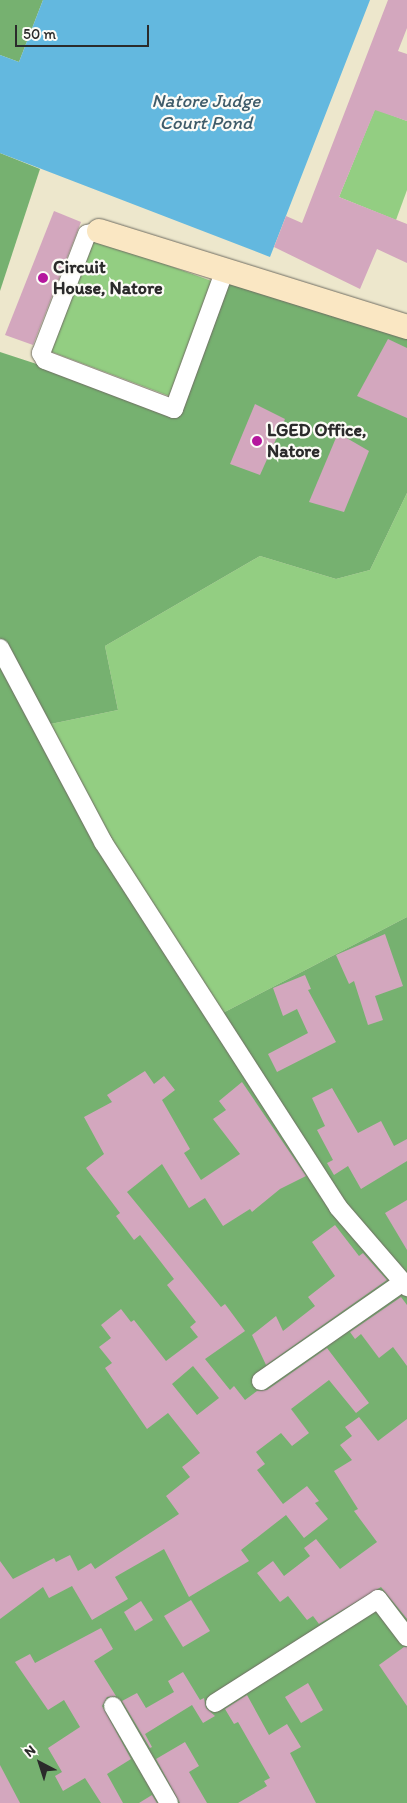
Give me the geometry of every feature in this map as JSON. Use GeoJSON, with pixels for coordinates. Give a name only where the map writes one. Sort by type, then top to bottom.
{"type":"FeatureCollection","features":[{"type":"Feature","properties":{"kind":"street"},"geometry":{"type":"LineString","coordinates":[[224,272],[174,409],[45,360],[41,353],[87,234],[99,231],[224,272],[407,327]]}},
{"type":"Feature","properties":{"kind":"street"},"geometry":{"type":"LineString","coordinates":[[0,648],[103,842],[338,1207],[405,1284],[261,1381]]}},
{"type":"Feature","properties":{"kind":"street"},"geometry":{"type":"LineString","coordinates":[[215,1704],[378,1599],[407,1637]]}},
{"type":"Feature","properties":{"kind":"street"},"geometry":{"type":"LineString","coordinates":[[113,1706],[169,1803]]}},
{"type":"Feature","properties":{"kind":"green space"},"geometry":{"type":"Polygon","coordinates":[[[0,0],[43,0],[19,62],[0,55],[0,0]]]}},
{"type":"Feature","properties":{"kind":"green space"},"geometry":{"type":"Polygon","coordinates":[[[375,109],[407,121],[407,190],[396,220],[339,197],[375,109]]]}},
{"type":"Feature","properties":{"kind":"green space"},"geometry":{"type":"Polygon","coordinates":[[[0,153],[40,169],[0,291],[0,153]]]}},
{"type":"Feature","properties":{"kind":"green space"},"geometry":{"type":"Polygon","coordinates":[[[91,237],[217,283],[169,396],[44,349],[91,237]]]}},
{"type":"Feature","properties":{"kind":"green space"},"geometry":{"type":"Polygon","coordinates":[[[224,272],[407,327],[407,493],[370,570],[336,579],[260,556],[105,646],[118,710],[41,726],[217,1016],[407,917],[407,1803],[0,1803],[0,352],[174,409],[224,272]]]}},
{"type":"Feature","properties":{"kind":"green space"},"geometry":{"type":"Polygon","coordinates":[[[407,493],[407,917],[217,1016],[41,726],[118,710],[105,646],[260,556],[336,579],[370,570],[407,493]]]}},
{"type":"Feature","properties":{"kind":"water","name":"Natore Judge Court Pond"},"geometry":{"type":"Polygon","coordinates":[[[43,0],[370,0],[270,257],[0,153],[0,55],[19,62],[43,0]]]}},
{"type":"Feature","properties":{"kind":"building"},"geometry":{"type":"Polygon","coordinates":[[[388,0],[407,0],[407,28],[398,51],[407,54],[407,121],[375,110],[339,197],[407,224],[407,263],[377,249],[360,289],[274,247],[286,216],[302,223],[388,0]]]}},
{"type":"Feature","properties":{"kind":"building","name":"Circuit House, Natore"},"geometry":{"type":"Polygon","coordinates":[[[54,211],[81,222],[33,345],[5,335],[54,211]]]}},
{"type":"Feature","properties":{"kind":"building"},"geometry":{"type":"Polygon","coordinates":[[[388,339],[407,348],[407,418],[357,396],[388,339]]]}},
{"type":"Feature","properties":{"kind":"building","name":"LGED Office, Natore"},"geometry":{"type":"Polygon","coordinates":[[[255,404],[285,419],[260,475],[230,464],[255,404]]]}},
{"type":"Feature","properties":{"kind":"building"},"geometry":{"type":"Polygon","coordinates":[[[338,433],[369,451],[344,512],[309,502],[338,433]]]}},
{"type":"Feature","properties":{"kind":"building"},"geometry":{"type":"Polygon","coordinates":[[[385,934],[403,986],[375,996],[383,1020],[368,1025],[354,981],[349,984],[336,955],[385,934]]]}},
{"type":"Feature","properties":{"kind":"building"},"geometry":{"type":"Polygon","coordinates":[[[305,975],[311,989],[308,990],[336,1042],[277,1072],[268,1054],[308,1033],[297,1009],[283,1016],[273,988],[305,975]]]}},
{"type":"Feature","properties":{"kind":"building"},"geometry":{"type":"Polygon","coordinates":[[[145,1071],[154,1084],[164,1076],[175,1090],[162,1100],[190,1149],[184,1153],[201,1180],[240,1154],[213,1119],[226,1110],[219,1101],[242,1082],[306,1176],[280,1189],[252,1212],[250,1209],[223,1226],[205,1198],[189,1208],[162,1164],[127,1192],[221,1307],[225,1304],[245,1331],[205,1359],[230,1390],[234,1386],[245,1400],[257,1391],[267,1390],[327,1348],[369,1403],[356,1413],[329,1380],[291,1409],[309,1433],[292,1446],[281,1433],[256,1452],[265,1464],[257,1470],[283,1504],[307,1486],[319,1501],[315,1503],[328,1519],[304,1538],[286,1515],[241,1550],[249,1561],[189,1597],[164,1549],[115,1577],[128,1599],[92,1620],[72,1586],[49,1598],[43,1587],[0,1619],[0,1561],[13,1579],[54,1558],[56,1562],[70,1555],[78,1571],[91,1563],[95,1569],[179,1514],[166,1496],[190,1477],[182,1467],[200,1453],[168,1413],[147,1429],[105,1368],[112,1363],[99,1347],[111,1338],[101,1325],[121,1309],[131,1322],[134,1320],[166,1361],[198,1337],[190,1327],[196,1322],[167,1285],[174,1279],[140,1235],[134,1240],[116,1216],[120,1213],[86,1168],[104,1154],[84,1117],[112,1102],[107,1095],[145,1071]],[[193,1366],[172,1384],[197,1415],[219,1398],[193,1366]]]}},
{"type":"Feature","properties":{"kind":"building"},"geometry":{"type":"Polygon","coordinates":[[[332,1088],[358,1133],[381,1121],[394,1146],[407,1139],[407,1161],[361,1189],[348,1166],[334,1175],[327,1163],[333,1160],[317,1130],[325,1126],[312,1098],[332,1088]]]}},
{"type":"Feature","properties":{"kind":"building"},"geometry":{"type":"Polygon","coordinates":[[[407,1200],[407,1250],[385,1213],[407,1200]]]}},
{"type":"Feature","properties":{"kind":"building"},"geometry":{"type":"Polygon","coordinates":[[[335,1225],[359,1256],[363,1253],[387,1280],[266,1365],[252,1335],[276,1316],[283,1331],[315,1306],[308,1297],[335,1276],[312,1242],[335,1225]]]}},
{"type":"Feature","properties":{"kind":"building"},"geometry":{"type":"Polygon","coordinates":[[[401,1297],[407,1305],[407,1366],[393,1347],[379,1358],[361,1334],[355,1339],[350,1332],[401,1297]]]}},
{"type":"Feature","properties":{"kind":"building"},"geometry":{"type":"Polygon","coordinates":[[[359,1417],[378,1441],[407,1419],[407,1619],[381,1587],[319,1624],[313,1616],[307,1620],[288,1596],[280,1602],[257,1573],[273,1561],[284,1576],[310,1556],[304,1548],[316,1539],[340,1569],[377,1542],[354,1511],[358,1509],[334,1471],[352,1460],[340,1445],[352,1436],[345,1427],[359,1417]]]}},
{"type":"Feature","properties":{"kind":"building"},"geometry":{"type":"Polygon","coordinates":[[[191,1600],[210,1631],[183,1647],[164,1616],[191,1600]]]}},
{"type":"Feature","properties":{"kind":"building"},"geometry":{"type":"Polygon","coordinates":[[[141,1601],[153,1620],[135,1631],[124,1612],[141,1601]]]}},
{"type":"Feature","properties":{"kind":"building"},"geometry":{"type":"Polygon","coordinates":[[[101,1628],[113,1649],[94,1661],[116,1696],[107,1697],[102,1706],[131,1759],[107,1774],[123,1803],[101,1803],[85,1778],[63,1791],[55,1776],[62,1772],[48,1748],[80,1727],[64,1700],[48,1710],[15,1662],[30,1654],[35,1663],[101,1628]]]}},
{"type":"Feature","properties":{"kind":"building"},"geometry":{"type":"Polygon","coordinates":[[[404,1647],[407,1647],[407,1706],[379,1665],[404,1647]]]}},
{"type":"Feature","properties":{"kind":"building"},"geometry":{"type":"Polygon","coordinates":[[[183,1672],[200,1700],[204,1698],[206,1708],[215,1716],[203,1723],[192,1705],[145,1734],[152,1747],[150,1748],[122,1701],[137,1693],[146,1708],[174,1692],[168,1681],[183,1672]]]}},
{"type":"Feature","properties":{"kind":"building"},"geometry":{"type":"Polygon","coordinates":[[[308,1683],[323,1710],[301,1723],[285,1697],[308,1683]]]}},
{"type":"Feature","properties":{"kind":"building"},"geometry":{"type":"Polygon","coordinates":[[[247,1695],[269,1735],[287,1724],[301,1747],[290,1753],[316,1803],[238,1803],[267,1786],[264,1781],[270,1778],[238,1722],[234,1724],[225,1709],[247,1695]]]}},
{"type":"Feature","properties":{"kind":"building"},"geometry":{"type":"Polygon","coordinates":[[[185,1742],[199,1766],[189,1772],[207,1803],[180,1803],[156,1759],[185,1742]]]}},
{"type":"Feature","properties":{"kind":"building"},"geometry":{"type":"Polygon","coordinates":[[[0,1765],[20,1803],[0,1803],[0,1765]]]}},
{"type":"Feature","properties":{"kind":"building"},"geometry":{"type":"Polygon","coordinates":[[[152,1795],[157,1803],[139,1803],[152,1795]]]}},
{"type":"Feature","properties":{"kind":"place","name":"Circuit House, Natore"},"geometry":{"type":"Point","coordinates":[43,278]}},
{"type":"Feature","properties":{"kind":"place","name":"LGED Office, Natore"},"geometry":{"type":"Point","coordinates":[257,441]}}]}
